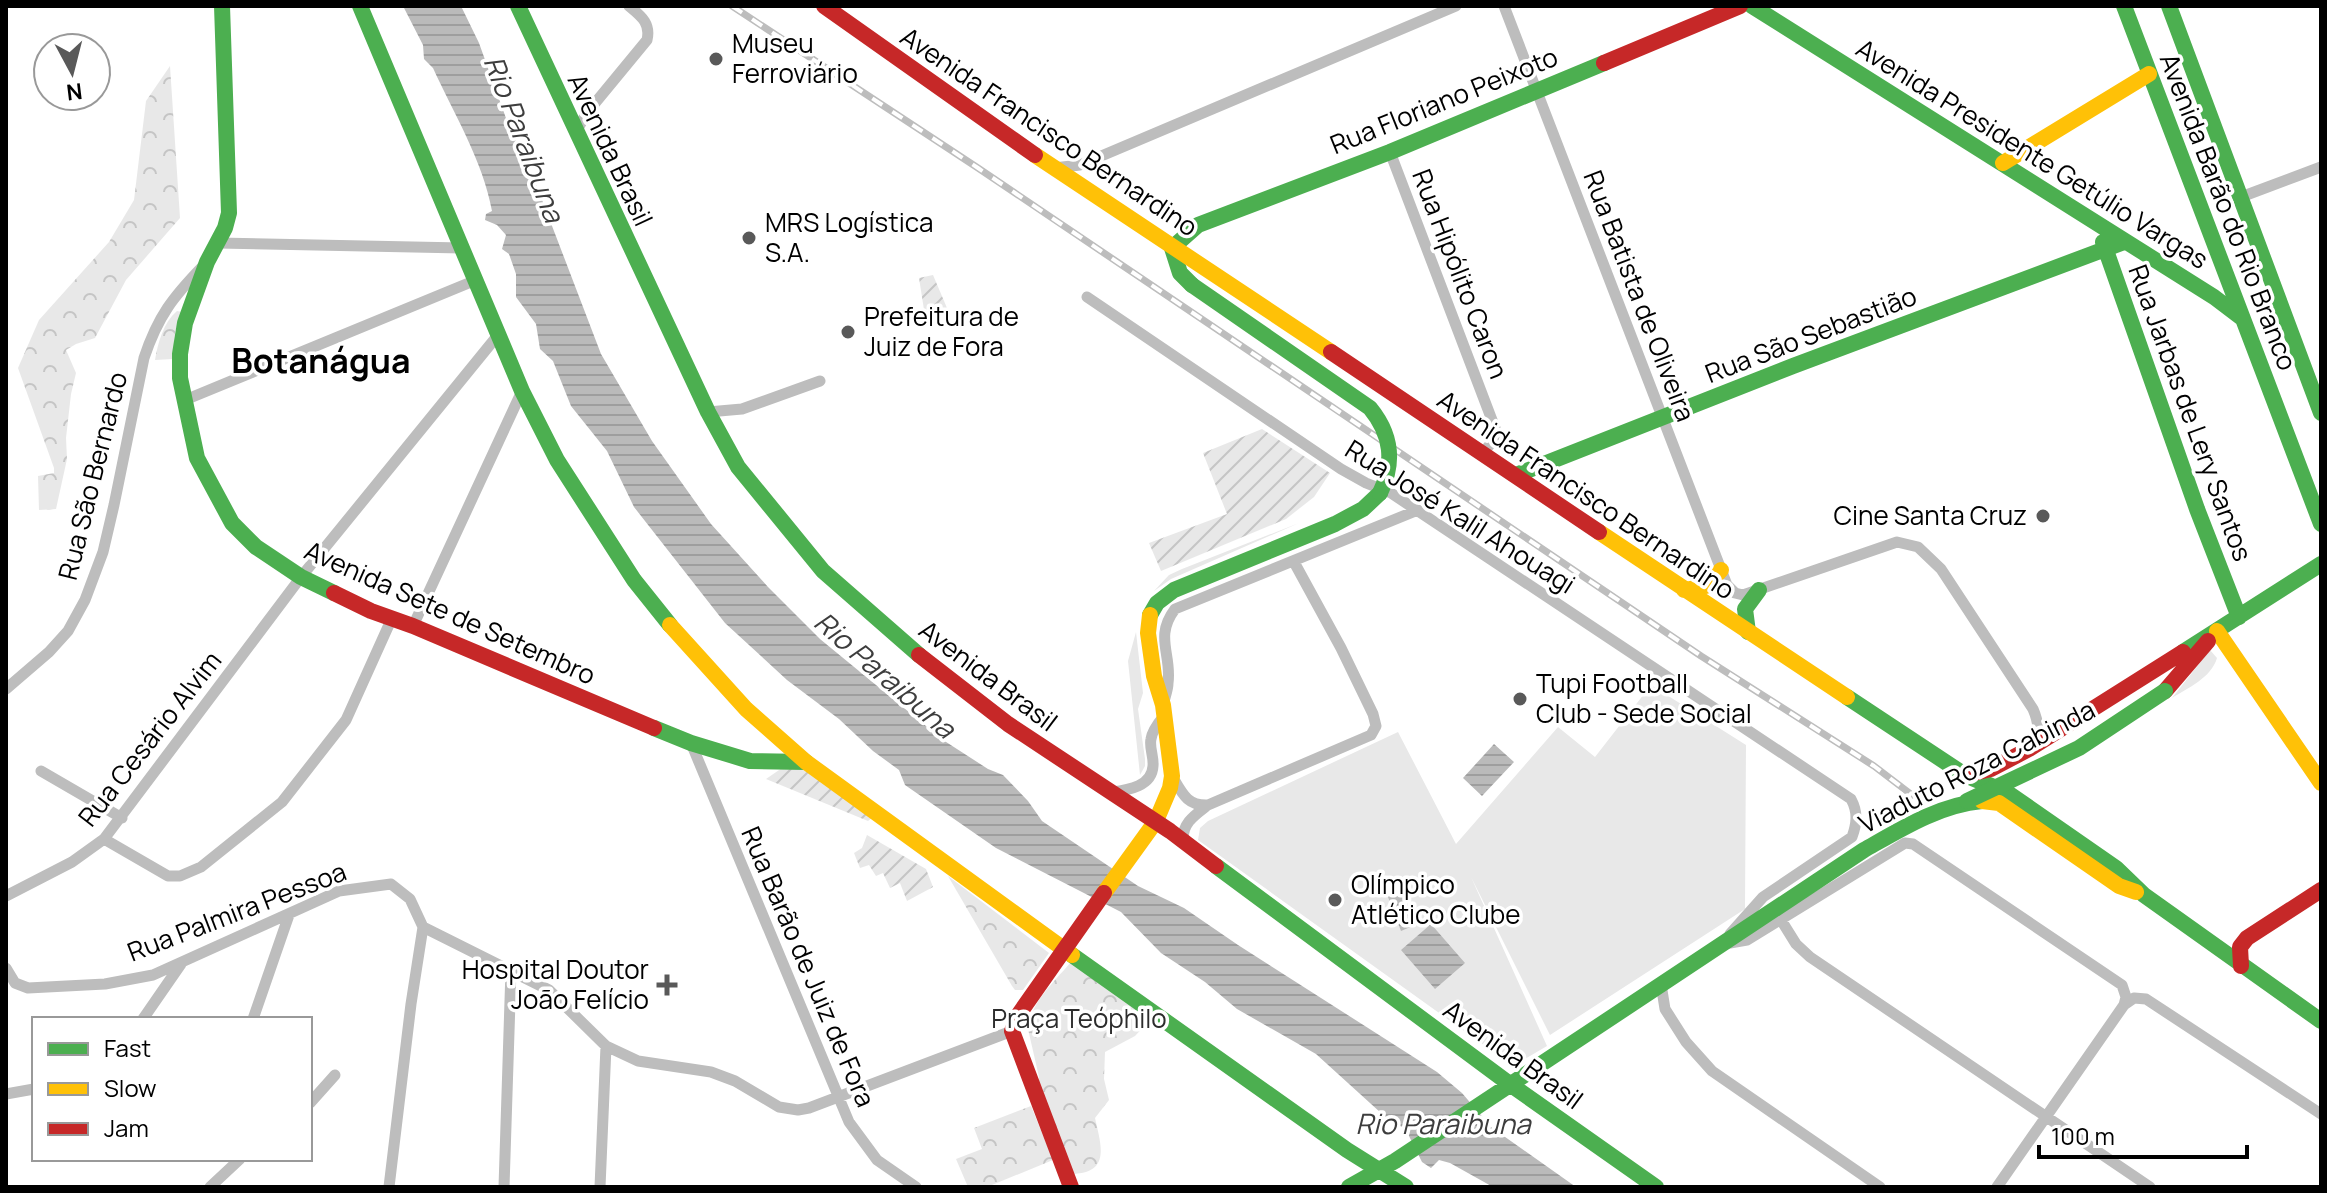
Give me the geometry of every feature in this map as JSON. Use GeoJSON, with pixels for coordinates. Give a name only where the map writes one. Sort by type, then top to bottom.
{"type":"FeatureCollection","features":[{"type":"Feature","properties":{"kind":"main road","name":"Avenida Sete de Setembro"},"geometry":{"type":"LineString","coordinates":[[222,6],[229,213],[207,262],[182,339],[180,378],[197,458],[232,523],[256,547],[301,577],[691,743],[750,761],[806,762]]}},
{"type":"Feature","properties":{"kind":"main road"},"geometry":{"type":"LineString","coordinates":[[360,6],[522,391],[564,472],[653,607],[746,709],[806,762],[1067,944],[1347,1150],[1388,1165],[1406,1187]]}},
{"type":"Feature","properties":{"kind":"main road","name":"Avenida Brasil"},"geometry":{"type":"LineString","coordinates":[[518,6],[708,412],[738,467],[823,571],[911,649],[1008,724],[1156,821],[1511,1085],[1656,1187]]}},
{"type":"Feature","properties":{"kind":"main road","name":"Avenida Francisco Bernardino"},"geometry":{"type":"LineString","coordinates":[[824,6],[1053,168],[1684,590],[1965,775],[2008,793],[2116,868],[2144,895],[2321,1021]]}},
{"type":"Feature","properties":{"kind":"main road","name":"Rua Floriano Peixoto"},"geometry":{"type":"LineString","coordinates":[[1172,248],[1198,225],[1390,152],[1740,6]]}},
{"type":"Feature","properties":{"kind":"main road","name":"Avenida Presidente Getúlio Vargas"},"geometry":{"type":"LineString","coordinates":[[1752,6],[2214,297],[2243,319]]}},
{"type":"Feature","properties":{"kind":"main road","name":"Avenida Barão do Rio Branco"},"geometry":{"type":"LineString","coordinates":[[2124,6],[2321,524]]}},
{"type":"Feature","properties":{"kind":"main road","name":"Avenida Barão do Rio Branco"},"geometry":{"type":"LineString","coordinates":[[2169,6],[2321,413]]}},
{"type":"Feature","properties":{"kind":"main road"},"geometry":{"type":"LineString","coordinates":[[2003,163],[2149,74]]}},
{"type":"Feature","properties":{"kind":"main road","name":"Rua Jarbas de Lery Santos"},"geometry":{"type":"LineString","coordinates":[[2097,225],[2197,509],[2239,617]]}},
{"type":"Feature","properties":{"kind":"main road","name":"Rua São Sebastião"},"geometry":{"type":"LineString","coordinates":[[1516,475],[2124,242]]}},
{"type":"Feature","properties":{"kind":"main road"},"geometry":{"type":"LineString","coordinates":[[1071,1187],[1012,1031],[1019,1014],[1067,944],[1156,821],[1172,776],[1164,711],[1154,676],[1150,616],[1157,603],[1174,590],[1356,513],[1380,493],[1391,466],[1388,437],[1379,417],[1370,408],[1192,285],[1180,273],[1172,248]]}},
{"type":"Feature","properties":{"kind":"main road"},"geometry":{"type":"LineString","coordinates":[[1965,775],[1991,769],[2029,749],[2321,564]]}},
{"type":"Feature","properties":{"kind":"main road"},"geometry":{"type":"LineString","coordinates":[[1684,590],[1706,586],[1721,570]]}},
{"type":"Feature","properties":{"kind":"main road"},"geometry":{"type":"LineString","coordinates":[[1748,632],[1745,609],[1751,592]]}},
{"type":"Feature","properties":{"kind":"main road"},"geometry":{"type":"LineString","coordinates":[[2217,631],[2321,783]]}},
{"type":"Feature","properties":{"kind":"main road","name":"Viaduto Roza Cabinda"},"geometry":{"type":"LineString","coordinates":[[1349,1187],[1489,1100],[1783,902],[1898,831],[2079,748],[2165,691],[2217,631]]}},
{"type":"Feature","properties":{"kind":"main road"},"geometry":{"type":"LineString","coordinates":[[1967,801],[1987,799],[1999,803],[2119,886],[2144,895]]}},
{"type":"Feature","properties":{"kind":"main road"},"geometry":{"type":"LineString","coordinates":[[2241,966],[2240,947],[2247,938],[2321,890]]}},
{"type":"Feature","properties":{"kind":"street"},"geometry":{"type":"LineString","coordinates":[[576,133],[586,114],[647,40],[649,31],[645,19],[629,6]]}},
{"type":"Feature","properties":{"kind":"street"},"geometry":{"type":"LineString","coordinates":[[1053,168],[1080,165],[1456,6]]}},
{"type":"Feature","properties":{"kind":"street","name":"Rua Batista de Oliveira"},"geometry":{"type":"LineString","coordinates":[[1504,6],[1727,585],[1735,593],[1751,592]]}},
{"type":"Feature","properties":{"kind":"street","name":"Rua Hipólito Caron"},"geometry":{"type":"LineString","coordinates":[[1390,152],[1495,428],[1495,437],[1482,453]]}},
{"type":"Feature","properties":{"kind":"street"},"geometry":{"type":"LineString","coordinates":[[2241,197],[2321,167]]}},
{"type":"Feature","properties":{"kind":"street"},"geometry":{"type":"LineString","coordinates":[[218,243],[462,248]]}},
{"type":"Feature","properties":{"kind":"street","name":"Rua São Bernardo"},"geometry":{"type":"LineString","coordinates":[[6,689],[68,631],[85,600],[103,552],[144,358],[151,338],[161,314],[207,262]]}},
{"type":"Feature","properties":{"kind":"street"},"geometry":{"type":"LineString","coordinates":[[185,400],[476,280]]}},
{"type":"Feature","properties":{"kind":"street","name":"Rua José Kalil Ahouagi"},"geometry":{"type":"LineString","coordinates":[[1087,297],[1341,469],[1418,510],[1851,799],[1857,818],[1852,837],[1763,897],[1734,928],[1723,945]]}},
{"type":"Feature","properties":{"kind":"street","name":"Rua Cesário Alvim"},"geometry":{"type":"LineString","coordinates":[[6,896],[72,862],[104,839],[301,577],[498,335]]}},
{"type":"Feature","properties":{"kind":"street"},"geometry":{"type":"LineString","coordinates":[[708,412],[742,409],[820,381]]}},
{"type":"Feature","properties":{"kind":"street"},"geometry":{"type":"LineString","coordinates":[[413,626],[522,391]]}},
{"type":"Feature","properties":{"kind":"street"},"geometry":{"type":"LineString","coordinates":[[1112,792],[1140,786],[1150,776],[1153,767],[1150,740],[1164,711],[1169,682],[1163,637],[1168,619],[1175,609],[1418,510]]}},
{"type":"Feature","properties":{"kind":"street"},"geometry":{"type":"LineString","coordinates":[[1751,592],[1897,542],[1918,547],[1941,569],[2033,709],[2039,725],[2029,749]]}},
{"type":"Feature","properties":{"kind":"street"},"geometry":{"type":"LineString","coordinates":[[1183,841],[1183,832],[1192,817],[1208,805],[1371,735],[1376,726],[1341,648],[1294,562]]}},
{"type":"Feature","properties":{"kind":"street"},"geometry":{"type":"LineString","coordinates":[[104,839],[168,876],[180,876],[201,867],[282,802],[321,754],[346,720],[392,618]]}},
{"type":"Feature","properties":{"kind":"street","name":"Rua Barão de Juiz de Fora"},"geometry":{"type":"LineString","coordinates":[[691,743],[836,1097],[861,1142],[877,1160],[916,1187]]}},
{"type":"Feature","properties":{"kind":"street"},"geometry":{"type":"LineString","coordinates":[[41,771],[122,818]]}},
{"type":"Feature","properties":{"kind":"street"},"geometry":{"type":"LineString","coordinates":[[1172,776],[1189,802],[1198,806],[1208,805]]}},
{"type":"Feature","properties":{"kind":"street"},"geometry":{"type":"LineString","coordinates":[[1723,945],[1747,940],[1905,843],[1913,844],[2122,985],[2126,997],[2124,1005]]}},
{"type":"Feature","properties":{"kind":"street","name":"Rua Palmira Pessoa"},"geometry":{"type":"LineString","coordinates":[[6,968],[15,983],[28,988],[105,984],[153,975],[339,891],[391,884],[410,899],[423,927]]}},
{"type":"Feature","properties":{"kind":"street"},"geometry":{"type":"LineString","coordinates":[[254,1017],[289,915]]}},
{"type":"Feature","properties":{"kind":"street"},"geometry":{"type":"LineString","coordinates":[[1781,920],[1796,944],[1810,957],[2150,1187]]}},
{"type":"Feature","properties":{"kind":"street"},"geometry":{"type":"LineString","coordinates":[[389,1187],[423,927],[549,990],[606,1046],[638,1061],[711,1072],[735,1081],[787,1109],[809,1108],[1012,1031]]}},
{"type":"Feature","properties":{"kind":"street"},"geometry":{"type":"LineString","coordinates":[[144,1017],[181,964]]}},
{"type":"Feature","properties":{"kind":"street"},"geometry":{"type":"LineString","coordinates":[[504,1187],[511,970]]}},
{"type":"Feature","properties":{"kind":"street"},"geometry":{"type":"LineString","coordinates":[[1661,984],[1665,1009],[1686,1042],[1712,1071],[1880,1187]]}},
{"type":"Feature","properties":{"kind":"street"},"geometry":{"type":"LineString","coordinates":[[1997,1187],[2124,1005],[2134,998],[2146,999],[2321,1114]]}},
{"type":"Feature","properties":{"kind":"street"},"geometry":{"type":"LineString","coordinates":[[600,1187],[606,1046]]}},
{"type":"Feature","properties":{"kind":"street"},"geometry":{"type":"LineString","coordinates":[[312,1101],[335,1075]]}},
{"type":"Feature","properties":{"kind":"street"},"geometry":{"type":"LineString","coordinates":[[6,1094],[32,1089]]}},
{"type":"Feature","properties":{"kind":"street"},"geometry":{"type":"LineString","coordinates":[[210,1187],[238,1161]]}},
{"type":"Feature","properties":{"kind":"green space"},"geometry":{"type":"Polygon","coordinates":[[[170,66],[180,218],[126,280],[95,338],[66,350],[76,373],[66,438],[67,459],[56,509],[39,510],[38,476],[54,473],[54,468],[18,368],[39,320],[109,242],[134,200],[146,101],[170,66]]]}},
{"type":"Feature","properties":{"kind":"green space"},"geometry":{"type":"Polygon","coordinates":[[[933,275],[947,308],[925,316],[919,278],[933,275]]]}},
{"type":"Feature","properties":{"kind":"green space"},"geometry":{"type":"Polygon","coordinates":[[[177,311],[182,312],[175,332],[173,359],[155,360],[165,327],[177,311]]]}},
{"type":"Feature","properties":{"kind":"green space"},"geometry":{"type":"Polygon","coordinates":[[[1262,429],[1330,473],[1314,497],[1286,519],[1161,571],[1149,543],[1227,514],[1203,453],[1262,429]]]}},
{"type":"Feature","properties":{"kind":"green space"},"geometry":{"type":"Polygon","coordinates":[[[1299,523],[1171,579],[1154,591],[1169,575],[1299,523]]]}},
{"type":"Feature","properties":{"kind":"green space"},"geometry":{"type":"Polygon","coordinates":[[[1136,632],[1143,693],[1138,709],[1145,759],[1140,775],[1128,661],[1136,632]]]}},
{"type":"Feature","properties":{"kind":"green space"},"geometry":{"type":"Polygon","coordinates":[[[2210,650],[2217,658],[2210,671],[2172,698],[2210,650]]]}},
{"type":"Feature","properties":{"kind":"green space"},"geometry":{"type":"Polygon","coordinates":[[[1651,685],[1746,745],[1745,909],[1550,1035],[1471,877],[1547,1046],[1513,1066],[1198,840],[1200,828],[1208,821],[1398,732],[1456,844],[1558,727],[1595,757],[1651,685]]]}},
{"type":"Feature","properties":{"kind":"green space"},"geometry":{"type":"Polygon","coordinates":[[[782,768],[807,768],[873,817],[868,821],[766,779],[782,768]]]}},
{"type":"Feature","properties":{"kind":"green space"},"geometry":{"type":"Polygon","coordinates":[[[867,835],[926,869],[933,887],[907,901],[900,883],[890,888],[883,873],[876,876],[869,865],[860,868],[854,853],[862,848],[867,835]]]}},
{"type":"Feature","properties":{"kind":"green space"},"geometry":{"type":"Polygon","coordinates":[[[948,876],[1049,953],[1023,990],[1015,990],[1012,986],[948,876]]]}},
{"type":"Feature","properties":{"kind":"green space","name":"Praça Teóphilo"},"geometry":{"type":"Polygon","coordinates":[[[1071,962],[1151,1019],[1135,1036],[1105,1052],[1104,1079],[1109,1100],[1095,1118],[1100,1156],[1093,1169],[1072,1174],[1039,1089],[1028,1029],[1038,1001],[1071,962]]]}},
{"type":"Feature","properties":{"kind":"green space"},"geometry":{"type":"Polygon","coordinates":[[[1031,1106],[1053,1160],[987,1187],[968,1187],[956,1159],[982,1149],[974,1128],[1031,1106]]]}},
{"type":"Feature","properties":{"kind":"water","name":"Rio Paraibuna"},"geometry":{"type":"Polygon","coordinates":[[[403,6],[461,6],[536,184],[601,354],[652,441],[711,524],[768,587],[820,639],[943,740],[1003,775],[1042,821],[1138,886],[1184,908],[1437,1072],[1462,1093],[1491,1127],[1576,1187],[1493,1187],[1450,1163],[1439,1160],[1431,1168],[1422,1162],[1405,1128],[1392,1123],[1316,1054],[1237,1009],[1205,982],[1161,953],[1121,912],[996,848],[905,785],[899,770],[787,680],[725,623],[634,507],[607,451],[571,406],[553,361],[540,349],[536,324],[516,297],[516,274],[509,254],[502,249],[506,235],[497,225],[485,220],[486,214],[492,211],[475,156],[433,68],[424,59],[423,45],[403,6]]]}},
{"type":"Feature","properties":{"kind":"water"},"geometry":{"type":"Polygon","coordinates":[[[1494,744],[1514,762],[1482,796],[1463,778],[1494,744]]]}},
{"type":"Feature","properties":{"kind":"water"},"geometry":{"type":"Polygon","coordinates":[[[1397,879],[1415,925],[1401,931],[1383,884],[1397,879]]]}},
{"type":"Feature","properties":{"kind":"water"},"geometry":{"type":"Polygon","coordinates":[[[1431,924],[1465,963],[1435,989],[1401,950],[1431,924]]]}},
{"type":"Feature","properties":{"kind":"railway"},"geometry":{"type":"LineString","coordinates":[[732,6],[978,168],[1701,656],[1874,766],[1912,795]]}},
{"type":"Feature","properties":{"kind":"traffic: fast"},"geometry":{"type":"LineString","coordinates":[[222,6],[229,213],[185,323],[180,378],[197,458],[232,523],[256,547],[301,577],[334,593]]}},
{"type":"Feature","properties":{"kind":"traffic: fast"},"geometry":{"type":"LineString","coordinates":[[360,6],[522,391],[557,460],[634,580],[670,625]]}},
{"type":"Feature","properties":{"kind":"traffic: fast"},"geometry":{"type":"LineString","coordinates":[[518,6],[708,412],[738,467],[823,571],[919,655]]}},
{"type":"Feature","properties":{"kind":"traffic: fast"},"geometry":{"type":"LineString","coordinates":[[1752,6],[2214,297],[2243,319]]}},
{"type":"Feature","properties":{"kind":"traffic: fast"},"geometry":{"type":"LineString","coordinates":[[2124,6],[2321,524]]}},
{"type":"Feature","properties":{"kind":"traffic: fast"},"geometry":{"type":"LineString","coordinates":[[2169,6],[2321,413]]}},
{"type":"Feature","properties":{"kind":"traffic: fast"},"geometry":{"type":"LineString","coordinates":[[1192,285],[1180,273],[1172,248],[1198,225],[1390,152],[1604,63]]}},
{"type":"Feature","properties":{"kind":"traffic: fast"},"geometry":{"type":"LineString","coordinates":[[2103,242],[2197,509],[2239,617]]}},
{"type":"Feature","properties":{"kind":"traffic: fast"},"geometry":{"type":"LineString","coordinates":[[1516,475],[1793,366],[2124,242]]}},
{"type":"Feature","properties":{"kind":"traffic: fast"},"geometry":{"type":"LineString","coordinates":[[1192,285],[1370,408],[1383,428],[1389,449],[1388,470],[1380,493]]}},
{"type":"Feature","properties":{"kind":"traffic: fast"},"geometry":{"type":"LineString","coordinates":[[1150,615],[1157,603],[1174,590],[1335,524],[1363,509],[1380,493]]}},
{"type":"Feature","properties":{"kind":"traffic: fast"},"geometry":{"type":"LineString","coordinates":[[2183,652],[2321,564]]}},
{"type":"Feature","properties":{"kind":"traffic: fast"},"geometry":{"type":"LineString","coordinates":[[1748,632],[1745,609],[1759,590]]}},
{"type":"Feature","properties":{"kind":"traffic: fast"},"geometry":{"type":"LineString","coordinates":[[1967,801],[2079,748],[2165,691]]}},
{"type":"Feature","properties":{"kind":"traffic: fast"},"geometry":{"type":"LineString","coordinates":[[1847,697],[1965,775],[2008,793],[2116,868],[2144,895],[2321,1021]]}},
{"type":"Feature","properties":{"kind":"traffic: fast"},"geometry":{"type":"LineString","coordinates":[[654,728],[750,761],[806,762]]}},
{"type":"Feature","properties":{"kind":"traffic: fast"},"geometry":{"type":"LineString","coordinates":[[1349,1187],[1395,1161],[1864,850],[1936,813],[1982,801]]}},
{"type":"Feature","properties":{"kind":"traffic: fast"},"geometry":{"type":"LineString","coordinates":[[1216,866],[1511,1085],[1656,1187]]}},
{"type":"Feature","properties":{"kind":"traffic: fast"},"geometry":{"type":"LineString","coordinates":[[1072,955],[1347,1150],[1406,1187]]}},
{"type":"Feature","properties":{"kind":"traffic: slow"},"geometry":{"type":"LineString","coordinates":[[2003,163],[2149,74]]}},
{"type":"Feature","properties":{"kind":"traffic: slow"},"geometry":{"type":"LineString","coordinates":[[1035,155],[1331,352]]}},
{"type":"Feature","properties":{"kind":"traffic: slow"},"geometry":{"type":"LineString","coordinates":[[1599,532],[1847,697]]}},
{"type":"Feature","properties":{"kind":"traffic: slow"},"geometry":{"type":"LineString","coordinates":[[1684,590],[1706,586],[1721,570]]}},
{"type":"Feature","properties":{"kind":"traffic: slow"},"geometry":{"type":"LineString","coordinates":[[1104,893],[1156,821],[1172,776],[1163,705],[1154,676],[1148,633],[1150,615]]}},
{"type":"Feature","properties":{"kind":"traffic: slow"},"geometry":{"type":"LineString","coordinates":[[670,625],[746,709],[806,762],[1072,955]]}},
{"type":"Feature","properties":{"kind":"traffic: slow"},"geometry":{"type":"LineString","coordinates":[[2217,631],[2321,783]]}},
{"type":"Feature","properties":{"kind":"traffic: slow"},"geometry":{"type":"LineString","coordinates":[[1982,801],[1999,803],[2119,886],[2136,892]]}},
{"type":"Feature","properties":{"kind":"traffic: jam"},"geometry":{"type":"LineString","coordinates":[[824,6],[1035,155]]}},
{"type":"Feature","properties":{"kind":"traffic: jam"},"geometry":{"type":"LineString","coordinates":[[1604,63],[1740,6]]}},
{"type":"Feature","properties":{"kind":"traffic: jam"},"geometry":{"type":"LineString","coordinates":[[1331,352],[1599,532]]}},
{"type":"Feature","properties":{"kind":"traffic: jam"},"geometry":{"type":"LineString","coordinates":[[334,593],[654,728]]}},
{"type":"Feature","properties":{"kind":"traffic: jam"},"geometry":{"type":"LineString","coordinates":[[2165,691],[2208,641]]}},
{"type":"Feature","properties":{"kind":"traffic: jam"},"geometry":{"type":"LineString","coordinates":[[1965,775],[1991,769],[2029,749],[2183,652]]}},
{"type":"Feature","properties":{"kind":"traffic: jam"},"geometry":{"type":"LineString","coordinates":[[919,655],[1008,724],[1170,831],[1216,866]]}},
{"type":"Feature","properties":{"kind":"traffic: jam"},"geometry":{"type":"LineString","coordinates":[[2241,966],[2240,947],[2247,938],[2321,890]]}},
{"type":"Feature","properties":{"kind":"traffic: jam"},"geometry":{"type":"LineString","coordinates":[[1071,1187],[1012,1031],[1019,1014],[1104,893]]}},
{"type":"Feature","properties":{"kind":"place","name":"Museu Ferroviário"},"geometry":{"type":"Point","coordinates":[716,59]}},
{"type":"Feature","properties":{"kind":"place","name":"MRS Logística S.A."},"geometry":{"type":"Point","coordinates":[749,238]}},
{"type":"Feature","properties":{"kind":"place","name":"Prefeitura de Juiz de Fora"},"geometry":{"type":"Point","coordinates":[848,332]}},
{"type":"Feature","properties":{"kind":"place","name":"Cine Santa Cruz"},"geometry":{"type":"Point","coordinates":[2043,516]}},
{"type":"Feature","properties":{"kind":"place","name":"Tupi Football Club - Sede Social"},"geometry":{"type":"Point","coordinates":[1520,699]}},
{"type":"Feature","properties":{"kind":"place","name":"Olímpico Atlético Clube"},"geometry":{"type":"Point","coordinates":[1335,900]}},
{"type":"Feature","properties":{"kind":"place","name":"Hospital Doutor João Felício"},"geometry":{"type":"Point","coordinates":[667,985]}},
{"type":"Feature","properties":{"kind":"district","name":"Botanágua"},"geometry":{"type":"Point","coordinates":[321,361]}}]}
